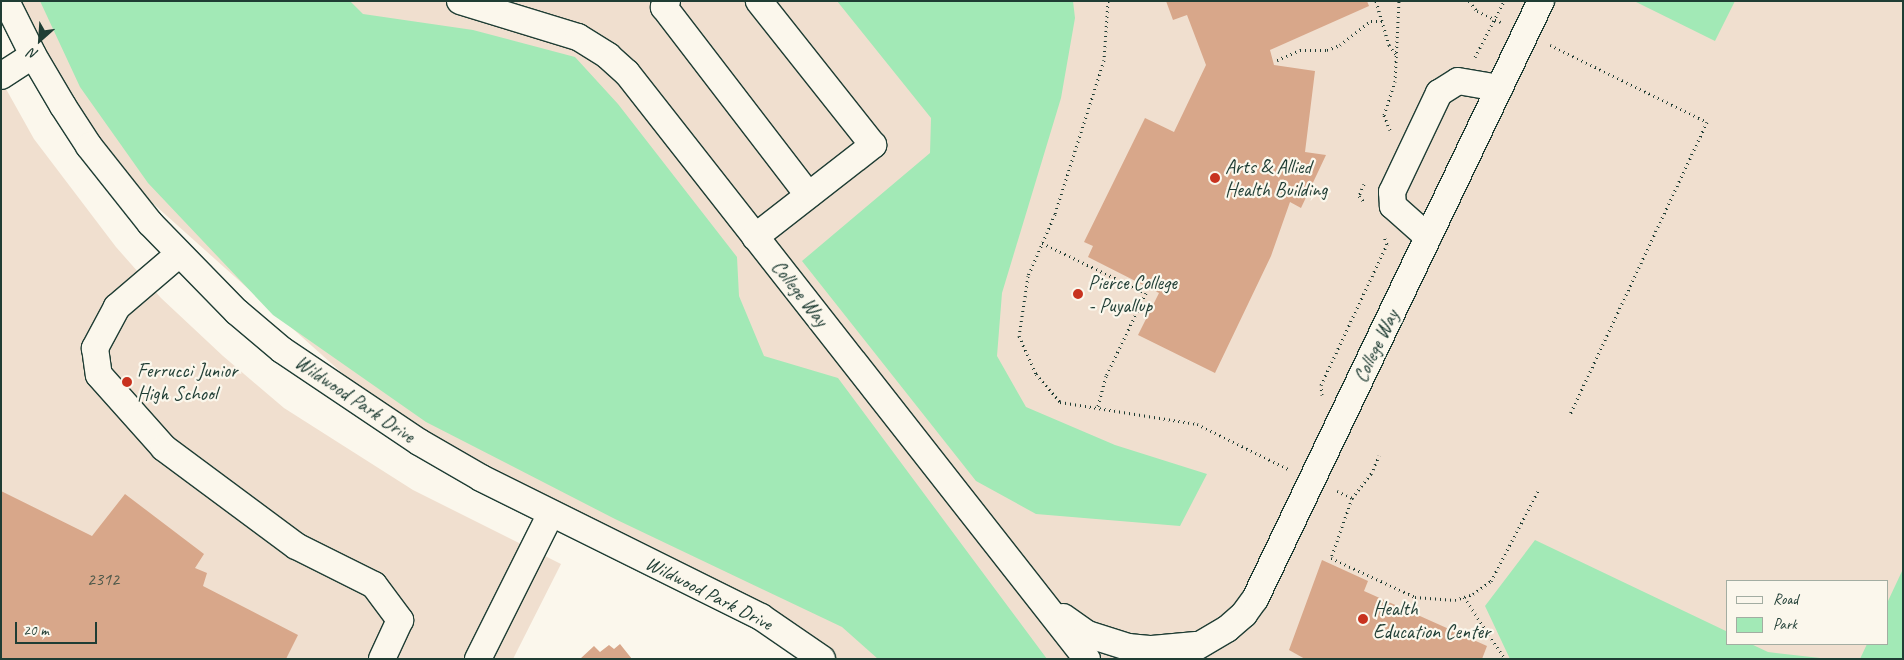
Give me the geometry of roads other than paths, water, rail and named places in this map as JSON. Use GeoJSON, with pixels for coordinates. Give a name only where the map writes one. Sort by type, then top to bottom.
{"type":"FeatureCollection","features":[{"type":"Feature","properties":{"kind":"street","name":"Wildwood Park Drive"},"geometry":{"type":"LineString","coordinates":[[6,1],[33,55],[90,146],[150,223],[236,312],[324,380],[419,442],[551,513],[761,617],[822,659]]}},
{"type":"Feature","properties":{"kind":"street","name":"College Way"},"geometry":{"type":"LineString","coordinates":[[460,1],[578,37],[608,56],[627,74],[1086,659]]}},
{"type":"Feature","properties":{"kind":"street"},"geometry":{"type":"LineString","coordinates":[[667,1],[664,7],[808,196]]}},
{"type":"Feature","properties":{"kind":"street"},"geometry":{"type":"LineString","coordinates":[[756,237],[872,145],[759,1]]}},
{"type":"Feature","properties":{"kind":"street","name":"College Way"},"geometry":{"type":"LineString","coordinates":[[1176,659],[1201,651],[1244,614],[1254,599],[1541,1]]}},
{"type":"Feature","properties":{"kind":"street"},"geometry":{"type":"LineString","coordinates":[[1,76],[33,55]]}},
{"type":"Feature","properties":{"kind":"street"},"geometry":{"type":"LineString","coordinates":[[1428,237],[1393,206],[1392,192],[1435,102],[1447,86],[1458,81],[1499,88]]}},
{"type":"Feature","properties":{"kind":"street"},"geometry":{"type":"LineString","coordinates":[[179,254],[117,307],[95,348],[99,375],[164,448],[296,546],[374,585],[400,620],[382,659]]}},
{"type":"Feature","properties":{"kind":"street"},"geometry":{"type":"LineString","coordinates":[[478,659],[551,513]]}},
{"type":"Feature","properties":{"kind":"street"},"geometry":{"type":"LineString","coordinates":[[1039,598],[1087,634],[1109,642],[1152,649],[1201,651]]}},
{"type":"Feature","properties":{"kind":"place","name":"Arts & Allied Health Building"},"geometry":{"type":"Point","coordinates":[1215,178]}},
{"type":"Feature","properties":{"kind":"place","name":"Pierce College - Puyallup"},"geometry":{"type":"Point","coordinates":[1078,294]}},
{"type":"Feature","properties":{"kind":"place","name":"Ferrucci Junior High School"},"geometry":{"type":"Point","coordinates":[127,382]}},
{"type":"Feature","properties":{"kind":"place","name":"Health Education Center"},"geometry":{"type":"Point","coordinates":[1363,619]}}]}
